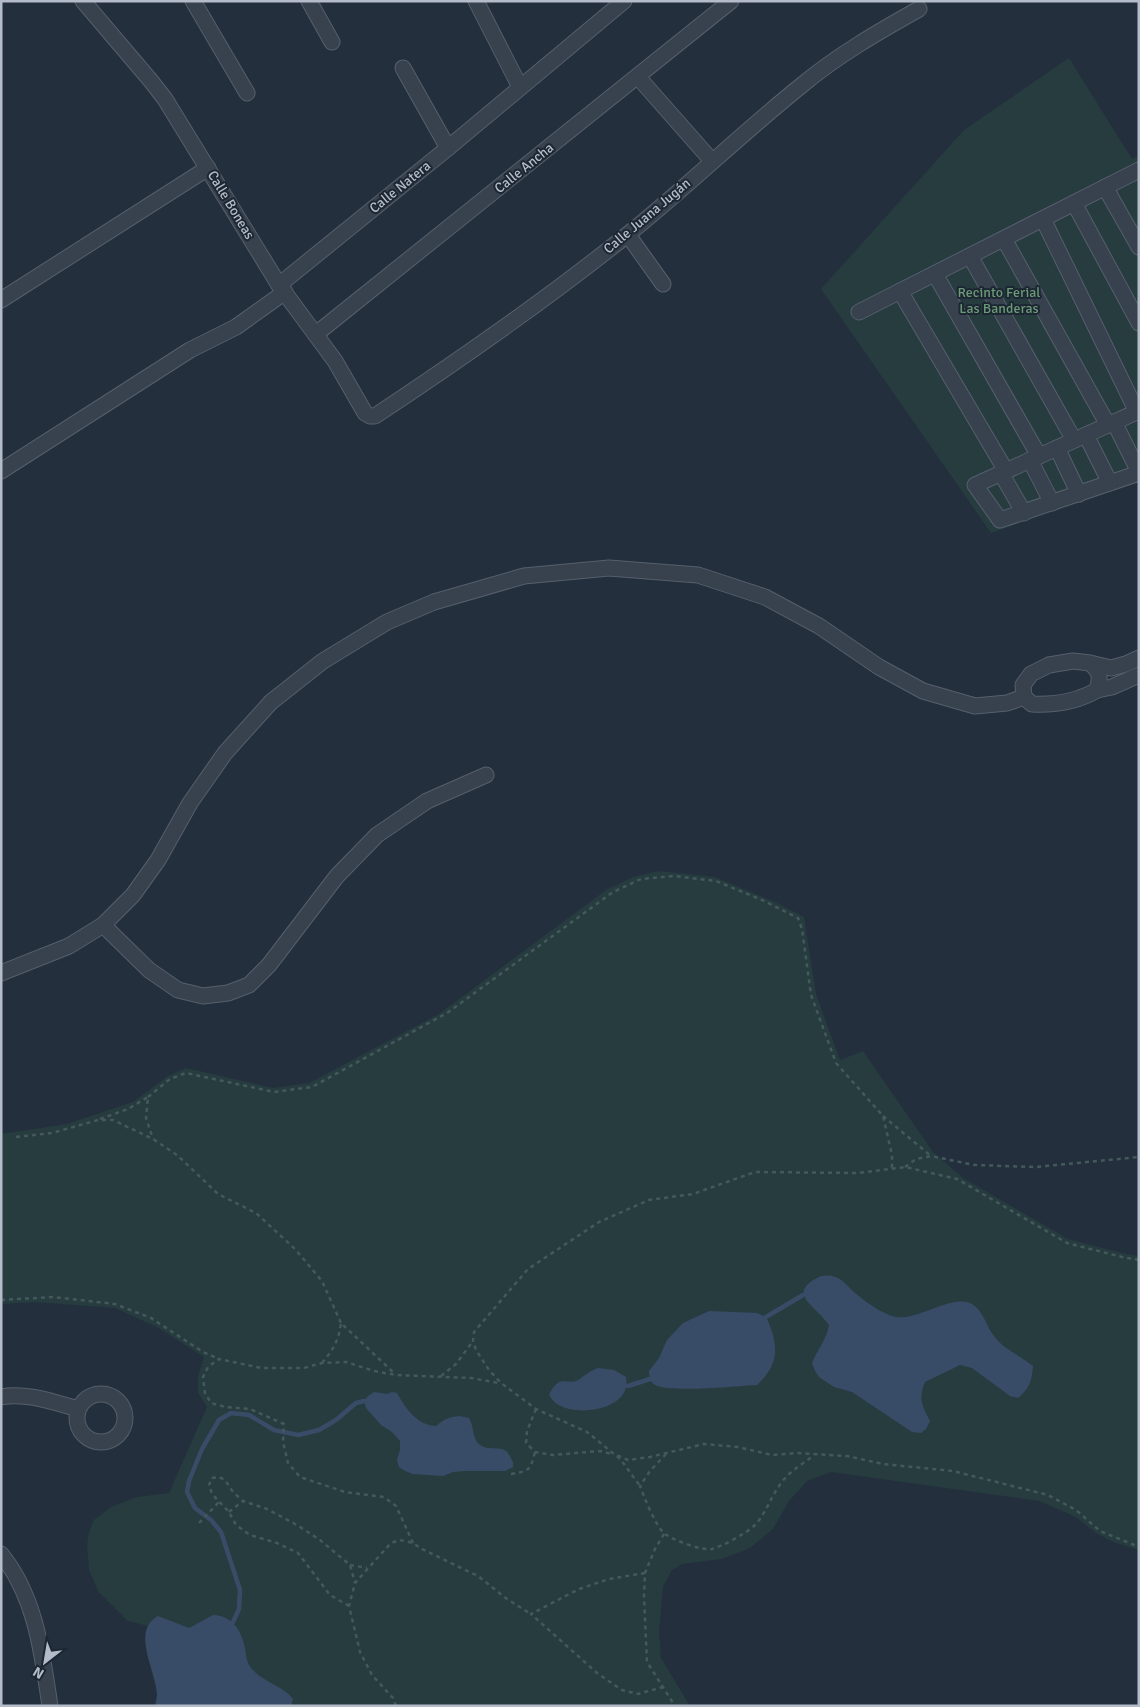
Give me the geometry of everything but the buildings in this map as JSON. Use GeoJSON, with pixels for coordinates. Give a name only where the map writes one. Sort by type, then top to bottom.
{"type":"FeatureCollection","features":[{"type":"Feature","properties":{"kind":"street","name":"Calle Boneas"},"geometry":{"type":"LineString","coordinates":[[82,1],[158,90],[282,289],[335,361],[365,413],[370,416]]}},
{"type":"Feature","properties":{"kind":"street"},"geometry":{"type":"LineString","coordinates":[[193,1],[248,93]]}},
{"type":"Feature","properties":{"kind":"street"},"geometry":{"type":"LineString","coordinates":[[309,1],[332,42]]}},
{"type":"Feature","properties":{"kind":"street"},"geometry":{"type":"LineString","coordinates":[[476,1],[520,88]]}},
{"type":"Feature","properties":{"kind":"street","name":"Calle Natera"},"geometry":{"type":"LineString","coordinates":[[1,471],[190,350],[236,327],[624,1]]}},
{"type":"Feature","properties":{"kind":"street","name":"Calle Ancha"},"geometry":{"type":"LineString","coordinates":[[316,334],[731,1]]}},
{"type":"Feature","properties":{"kind":"street","name":"Calle Juana Jugán"},"geometry":{"type":"LineString","coordinates":[[370,416],[375,416],[534,307],[628,235],[712,161],[816,74],[860,42],[919,9]]}},
{"type":"Feature","properties":{"kind":"street"},"geometry":{"type":"LineString","coordinates":[[403,68],[448,148]]}},
{"type":"Feature","properties":{"kind":"street"},"geometry":{"type":"LineString","coordinates":[[638,77],[712,161]]}},
{"type":"Feature","properties":{"kind":"street"},"geometry":{"type":"LineString","coordinates":[[1,300],[208,168]]}},
{"type":"Feature","properties":{"kind":"street"},"geometry":{"type":"LineString","coordinates":[[859,312],[1139,170]]}},
{"type":"Feature","properties":{"kind":"street"},"geometry":{"type":"LineString","coordinates":[[1105,187],[1139,247]]}},
{"type":"Feature","properties":{"kind":"street"},"geometry":{"type":"LineString","coordinates":[[1074,203],[1139,323]]}},
{"type":"Feature","properties":{"kind":"street"},"geometry":{"type":"LineString","coordinates":[[1004,238],[1111,424],[1139,473],[1000,520],[975,484],[1080,438],[1111,424],[1138,412],[1043,219]]}},
{"type":"Feature","properties":{"kind":"street"},"geometry":{"type":"LineString","coordinates":[[628,235],[663,284]]}},
{"type":"Feature","properties":{"kind":"street"},"geometry":{"type":"LineString","coordinates":[[970,256],[1080,438],[1110,483]]}},
{"type":"Feature","properties":{"kind":"street"},"geometry":{"type":"LineString","coordinates":[[935,274],[1034,458],[1052,503]]}},
{"type":"Feature","properties":{"kind":"street"},"geometry":{"type":"LineString","coordinates":[[900,291],[1024,512]]}},
{"type":"Feature","properties":{"kind":"street"},"geometry":{"type":"LineString","coordinates":[[1057,448],[1080,494]]}},
{"type":"Feature","properties":{"kind":"street"},"geometry":{"type":"LineString","coordinates":[[1,973],[69,946],[103,925],[133,895],[158,860],[190,803],[225,753],[271,702],[323,661],[387,622],[434,602],[524,576],[609,568],[698,575],[765,596],[820,626],[879,668],[923,691],[975,706],[1007,703],[1024,697]]}},
{"type":"Feature","properties":{"kind":"street"},"geometry":{"type":"LineString","coordinates":[[1139,658],[1111,668],[1074,661],[1049,665],[1031,674],[1023,685],[1024,697],[1032,704],[1052,705],[1087,696],[1097,690],[1112,687],[1139,675]]}},
{"type":"Feature","properties":{"kind":"street"},"geometry":{"type":"LineString","coordinates":[[1090,663],[1099,671],[1100,680],[1097,690]]}},
{"type":"Feature","properties":{"kind":"street"},"geometry":{"type":"LineString","coordinates":[[103,925],[149,970],[178,990],[203,996],[228,993],[249,984],[269,965],[337,876],[378,835],[427,801],[486,775]]}},
{"type":"Feature","properties":{"kind":"street"},"geometry":{"type":"LineString","coordinates":[[1,1397],[36,1397],[78,1409]]}},
{"type":"Feature","properties":{"kind":"street"},"geometry":{"type":"LineString","coordinates":[[1,1554],[27,1596],[40,1639],[50,1706]]}},
{"type":"Feature","properties":{"kind":"path"},"geometry":{"type":"LineString","coordinates":[[16,1137],[52,1134],[128,1109],[148,1097],[170,1079],[186,1072],[274,1092],[312,1087],[447,1014],[613,892],[641,879],[674,876],[716,882],[762,900],[798,918],[802,929],[811,995],[836,1063],[883,1116],[932,1156]]}},
{"type":"Feature","properties":{"kind":"path"},"geometry":{"type":"LineString","coordinates":[[148,1097],[146,1118],[153,1139]]}},
{"type":"Feature","properties":{"kind":"path"},"geometry":{"type":"LineString","coordinates":[[883,1116],[892,1154],[892,1169]]}},
{"type":"Feature","properties":{"kind":"path"},"geometry":{"type":"LineString","coordinates":[[98,1120],[113,1120],[153,1139],[177,1155],[218,1194],[256,1213],[295,1249],[322,1281],[341,1323],[396,1375]]}},
{"type":"Feature","properties":{"kind":"path"},"geometry":{"type":"LineString","coordinates":[[905,1167],[916,1159],[932,1156],[974,1165],[1036,1166],[1139,1157]]}},
{"type":"Feature","properties":{"kind":"path"},"geometry":{"type":"LineString","coordinates":[[814,1455],[788,1474],[779,1486],[768,1508],[754,1526],[728,1542],[710,1550],[691,1546],[664,1534],[647,1506],[640,1486],[614,1454],[586,1432],[536,1409],[501,1383],[489,1370],[476,1350],[474,1332],[528,1269],[599,1222],[649,1200],[693,1194],[755,1172],[858,1173],[905,1167],[956,1179],[1067,1243],[1139,1260]]}},
{"type":"Feature","properties":{"kind":"path"},"geometry":{"type":"LineString","coordinates":[[1,1300],[53,1297],[116,1304],[151,1318],[203,1352],[219,1359],[261,1368],[304,1368],[322,1363],[346,1362],[374,1371],[396,1375],[471,1378],[501,1383]]}},
{"type":"Feature","properties":{"kind":"path"},"geometry":{"type":"LineString","coordinates":[[322,1363],[332,1352],[340,1337],[341,1323]]}},
{"type":"Feature","properties":{"kind":"path"},"geometry":{"type":"LineString","coordinates":[[440,1377],[456,1364],[474,1341]]}},
{"type":"Feature","properties":{"kind":"path"},"geometry":{"type":"LineString","coordinates":[[219,1359],[208,1367],[203,1377],[205,1394],[211,1403],[225,1407],[250,1408],[284,1424],[283,1442],[288,1463],[300,1477],[345,1492],[384,1497],[396,1506],[413,1543]]}},
{"type":"Feature","properties":{"kind":"path"},"geometry":{"type":"LineString","coordinates":[[536,1409],[527,1431],[526,1443],[535,1452],[552,1454],[600,1451],[628,1460],[650,1457],[704,1444],[738,1447],[772,1455],[798,1453],[848,1456],[883,1464],[953,1471],[1048,1495],[1076,1510],[1100,1530],[1139,1547]]}},
{"type":"Feature","properties":{"kind":"path"},"geometry":{"type":"LineString","coordinates":[[511,1474],[526,1472],[532,1466],[535,1452]]}},
{"type":"Feature","properties":{"kind":"path"},"geometry":{"type":"LineString","coordinates":[[640,1486],[650,1470],[667,1453]]}},
{"type":"Feature","properties":{"kind":"path"},"geometry":{"type":"LineString","coordinates":[[349,1606],[330,1595],[298,1553],[277,1543],[250,1536],[236,1525],[229,1512],[212,1494],[208,1485],[212,1478],[225,1480],[232,1492],[243,1502],[268,1509],[320,1540],[350,1565],[367,1568]]}},
{"type":"Feature","properties":{"kind":"path"},"geometry":{"type":"LineString","coordinates":[[199,1523],[220,1502]]}},
{"type":"Feature","properties":{"kind":"path"},"geometry":{"type":"LineString","coordinates":[[229,1512],[243,1502]]}},
{"type":"Feature","properties":{"kind":"path"},"geometry":{"type":"LineString","coordinates":[[664,1534],[655,1549],[645,1573],[646,1662],[675,1706]]}},
{"type":"Feature","properties":{"kind":"path"},"geometry":{"type":"LineString","coordinates":[[396,1706],[392,1698],[372,1675],[360,1652],[349,1606],[355,1584],[367,1568],[390,1543],[400,1540],[413,1543],[478,1576],[507,1599],[531,1614],[597,1673],[622,1690],[638,1694],[663,1687]]}},
{"type":"Feature","properties":{"kind":"path"},"geometry":{"type":"LineString","coordinates":[[350,1565],[355,1584]]}},
{"type":"Feature","properties":{"kind":"path"},"geometry":{"type":"LineString","coordinates":[[531,1614],[579,1589],[609,1579],[645,1573]]}},
{"type":"Feature","properties":{"kind":"green space","name":"Recinto Ferial Las Banderas"},"geometry":{"type":"Polygon","coordinates":[[[1069,58],[1132,159],[1139,156],[1139,482],[991,533],[821,289],[964,130],[1069,58]]]}},
{"type":"Feature","properties":{"kind":"green space"},"geometry":{"type":"Polygon","coordinates":[[[659,871],[715,877],[775,902],[804,917],[816,994],[840,1060],[863,1051],[933,1152],[963,1178],[1068,1239],[1139,1256],[1139,1550],[1113,1542],[1096,1533],[1076,1517],[1039,1501],[831,1472],[807,1481],[789,1501],[773,1529],[750,1548],[722,1559],[682,1564],[672,1570],[663,1587],[659,1632],[661,1658],[690,1706],[155,1706],[157,1693],[145,1641],[148,1626],[128,1621],[98,1591],[89,1570],[87,1546],[89,1532],[94,1520],[111,1507],[137,1497],[169,1493],[207,1407],[198,1393],[198,1376],[204,1357],[157,1327],[115,1308],[36,1302],[1,1304],[1,1134],[67,1124],[133,1102],[168,1076],[186,1068],[273,1088],[309,1083],[439,1014],[606,890],[633,877],[659,871]]]}},
{"type":"Feature","properties":{"kind":"water"},"geometry":{"type":"Polygon","coordinates":[[[821,1276],[839,1278],[868,1303],[896,1317],[914,1315],[953,1302],[962,1301],[970,1303],[981,1313],[998,1341],[1033,1366],[1029,1384],[1018,1398],[1010,1396],[972,1368],[960,1365],[925,1382],[921,1398],[930,1421],[926,1429],[921,1433],[912,1432],[852,1392],[834,1387],[819,1377],[815,1371],[812,1363],[829,1325],[810,1305],[804,1293],[805,1288],[810,1282],[821,1276]]]}},
{"type":"Feature","properties":{"kind":"water"},"geometry":{"type":"Polygon","coordinates":[[[709,1311],[757,1313],[766,1317],[773,1336],[775,1353],[770,1369],[765,1377],[757,1385],[720,1388],[674,1389],[653,1384],[649,1371],[659,1358],[667,1340],[683,1323],[709,1311]]]}},
{"type":"Feature","properties":{"kind":"water"},"geometry":{"type":"Polygon","coordinates":[[[598,1368],[614,1370],[626,1377],[626,1388],[621,1397],[613,1403],[602,1408],[578,1410],[557,1404],[549,1395],[557,1383],[576,1381],[598,1368]]]}},
{"type":"Feature","properties":{"kind":"water"},"geometry":{"type":"Polygon","coordinates":[[[374,1392],[397,1393],[413,1415],[429,1425],[436,1426],[444,1420],[455,1416],[469,1418],[475,1439],[479,1444],[506,1451],[513,1462],[513,1467],[505,1471],[464,1471],[453,1472],[443,1476],[413,1474],[405,1471],[399,1467],[397,1460],[400,1441],[392,1432],[381,1425],[366,1408],[364,1401],[374,1392]]]}},
{"type":"Feature","properties":{"kind":"water"},"geometry":{"type":"Polygon","coordinates":[[[213,1615],[226,1618],[235,1625],[241,1635],[247,1661],[252,1669],[288,1694],[293,1699],[291,1706],[155,1706],[157,1696],[156,1685],[145,1641],[146,1631],[150,1623],[158,1616],[189,1628],[213,1615]]]}},
{"type":"Feature","properties":{"kind":"waterway"},"geometry":{"type":"LineString","coordinates":[[766,1317],[803,1295]]}},
{"type":"Feature","properties":{"kind":"waterway"},"geometry":{"type":"LineString","coordinates":[[628,1386],[650,1379]]}},
{"type":"Feature","properties":{"kind":"waterway"},"geometry":{"type":"LineString","coordinates":[[233,1622],[239,1609],[240,1590],[221,1532],[211,1520],[195,1508],[187,1492],[189,1481],[202,1449],[219,1420],[231,1413],[249,1415],[274,1430],[298,1435],[319,1430],[336,1420],[356,1403],[364,1401]]}}]}
